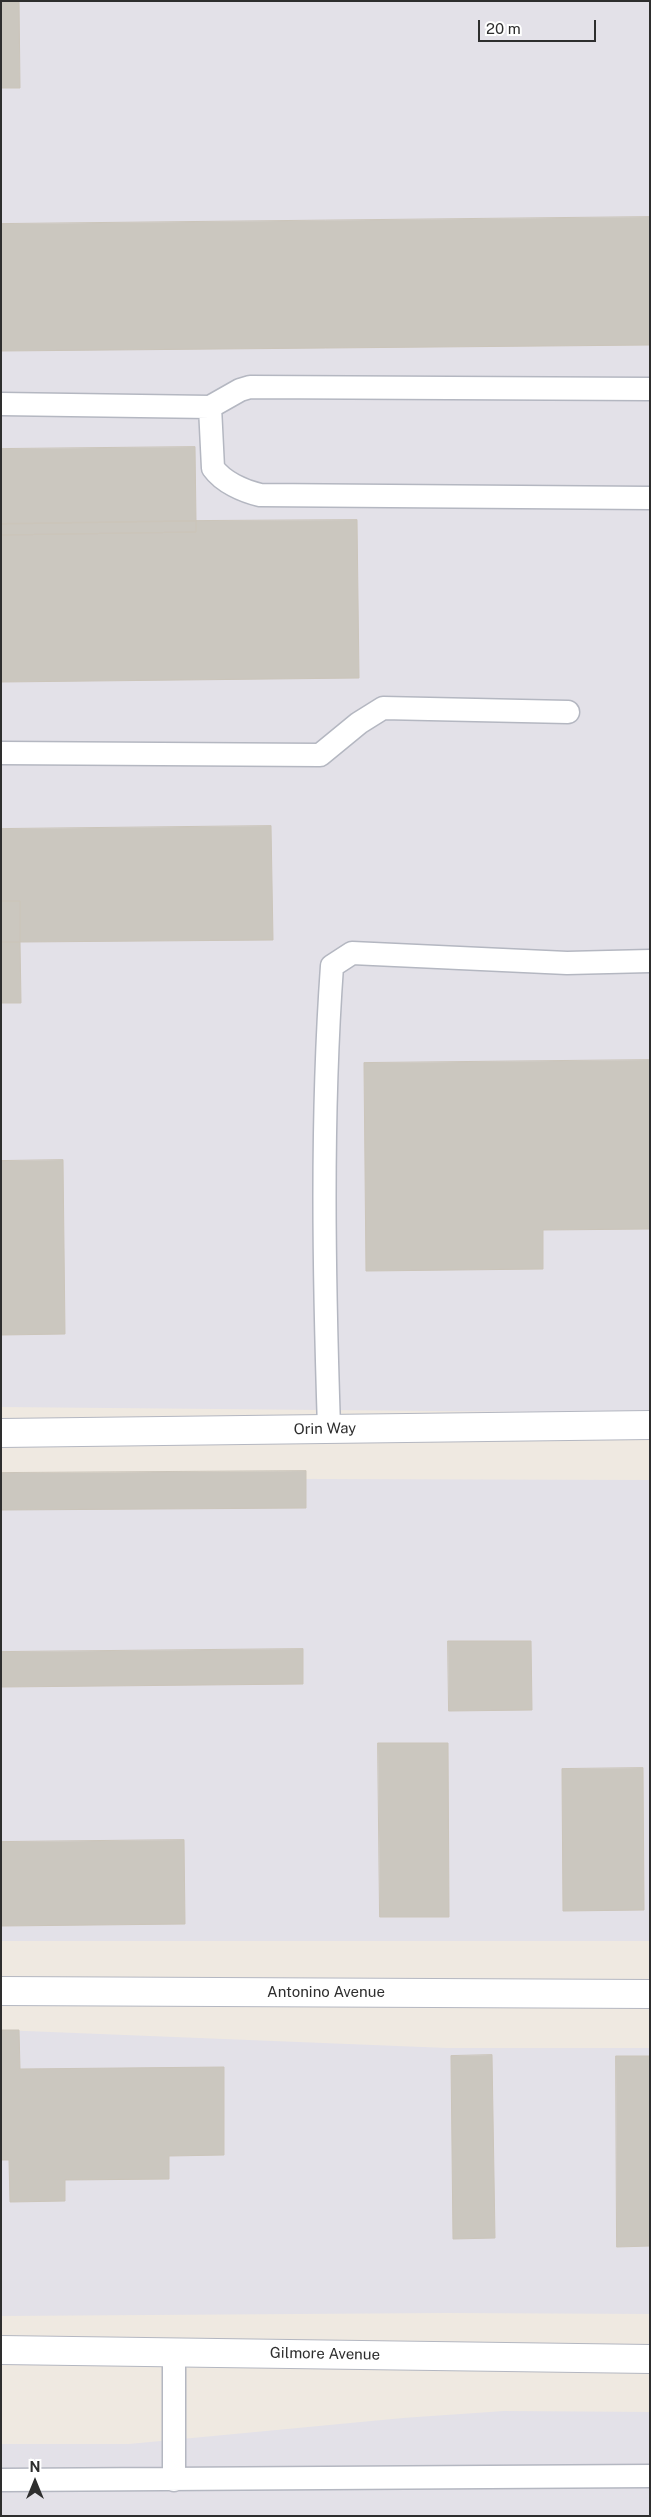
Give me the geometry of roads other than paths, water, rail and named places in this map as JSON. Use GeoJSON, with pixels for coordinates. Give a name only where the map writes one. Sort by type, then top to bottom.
{"type":"FeatureCollection","features":[{"type":"Feature","properties":{"kind":"street","name":"Orin Way"},"geometry":{"type":"LineString","coordinates":[[1,1433],[650,1424]]}},
{"type":"Feature","properties":{"kind":"street","name":"Antonino Avenue"},"geometry":{"type":"LineString","coordinates":[[1,1991],[650,1994]]}},
{"type":"Feature","properties":{"kind":"street","name":"Gilmore Avenue"},"geometry":{"type":"LineString","coordinates":[[1,2350],[650,2359]]}},
{"type":"Feature","properties":{"kind":"lane"},"geometry":{"type":"LineString","coordinates":[[1,404],[210,406],[240,390],[250,387],[650,389]]}},
{"type":"Feature","properties":{"kind":"lane"},"geometry":{"type":"LineString","coordinates":[[210,406],[211,461],[213,468],[219,476],[248,492],[260,496],[650,498]]}},
{"type":"Feature","properties":{"kind":"lane"},"geometry":{"type":"LineString","coordinates":[[1,753],[320,755],[359,723],[383,708],[568,712]]}},
{"type":"Feature","properties":{"kind":"lane"},"geometry":{"type":"LineString","coordinates":[[329,1428],[326,1318],[327,1045],[332,966],[352,953],[567,963],[650,961]]}},
{"type":"Feature","properties":{"kind":"lane"},"geometry":{"type":"LineString","coordinates":[[174,2352],[174,2480]]}},
{"type":"Feature","properties":{"kind":"lane"},"geometry":{"type":"LineString","coordinates":[[1,2480],[650,2476]]}}]}
